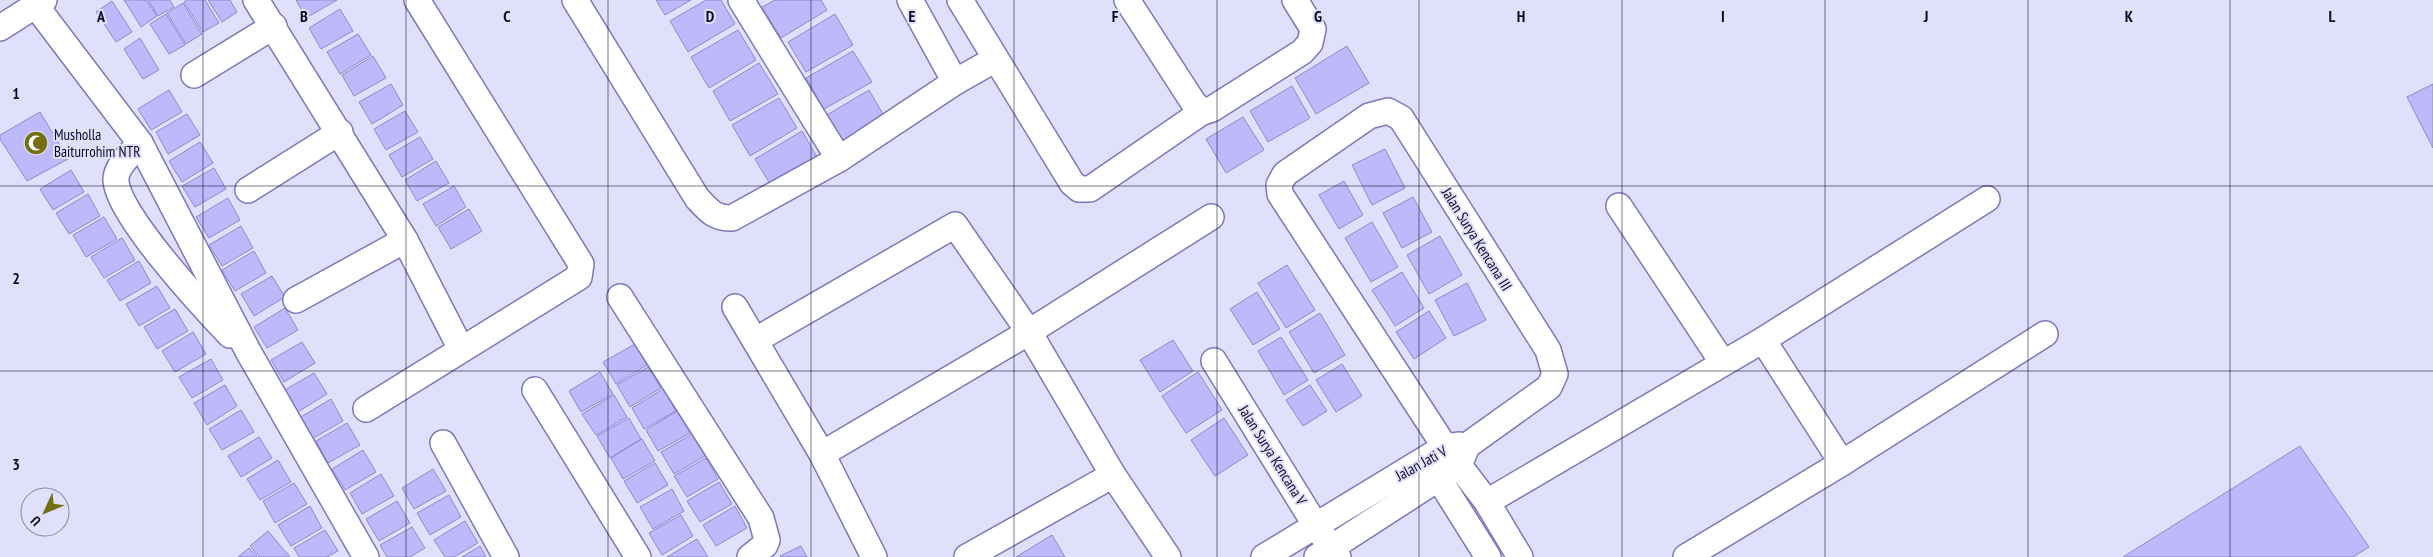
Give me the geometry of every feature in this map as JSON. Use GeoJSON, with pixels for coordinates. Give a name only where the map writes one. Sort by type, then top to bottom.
{"type":"FeatureCollection","features":[{"type":"Feature","properties":{"kind":"street"},"geometry":{"type":"LineString","coordinates":[[256,0],[340,132],[405,240],[461,349]]}},
{"type":"Feature","properties":{"kind":"street"},"geometry":{"type":"LineString","coordinates":[[366,409],[579,277],[581,264],[416,0]]}},
{"type":"Feature","properties":{"kind":"street"},"geometry":{"type":"LineString","coordinates":[[575,0],[697,198],[713,215],[722,219],[732,218],[839,159],[955,82],[994,60]]}},
{"type":"Feature","properties":{"kind":"street"},"geometry":{"type":"LineString","coordinates":[[740,0],[839,159]]}},
{"type":"Feature","properties":{"kind":"street"},"geometry":{"type":"LineString","coordinates":[[910,0],[955,82]]}},
{"type":"Feature","properties":{"kind":"street"},"geometry":{"type":"LineString","coordinates":[[960,0],[994,60],[1072,183],[1079,189],[1090,189],[1202,112],[1212,109],[1302,52],[1310,43],[1313,29],[1295,0]]}},
{"type":"Feature","properties":{"kind":"street"},"geometry":{"type":"LineString","coordinates":[[1127,0],[1193,102],[1202,112]]}},
{"type":"Feature","properties":{"kind":"street"},"geometry":{"type":"LineString","coordinates":[[0,28],[40,3],[140,143],[248,353],[366,557]]}},
{"type":"Feature","properties":{"kind":"street"},"geometry":{"type":"LineString","coordinates":[[194,75],[274,26]]}},
{"type":"Feature","properties":{"kind":"street","name":"Jalan Surya Kencana III"},"geometry":{"type":"LineString","coordinates":[[1388,111],[1401,118],[1417,143],[1548,350],[1555,374],[1549,387],[1453,459],[1280,194],[1279,184],[1285,174],[1369,116],[1388,111]]}},
{"type":"Feature","properties":{"kind":"street"},"geometry":{"type":"LineString","coordinates":[[248,190],[340,132]]}},
{"type":"Feature","properties":{"kind":"street"},"geometry":{"type":"LineString","coordinates":[[140,143],[124,162],[115,178],[118,196],[179,280],[248,353]]}},
{"type":"Feature","properties":{"kind":"street"},"geometry":{"type":"LineString","coordinates":[[1487,502],[1764,340],[1987,199]]}},
{"type":"Feature","properties":{"kind":"street"},"geometry":{"type":"LineString","coordinates":[[1619,206],[1724,363]]}},
{"type":"Feature","properties":{"kind":"street"},"geometry":{"type":"LineString","coordinates":[[822,454],[1029,332],[1211,217]]}},
{"type":"Feature","properties":{"kind":"street"},"geometry":{"type":"LineString","coordinates":[[756,340],[955,225],[1029,332],[1113,475],[1168,557]]}},
{"type":"Feature","properties":{"kind":"street"},"geometry":{"type":"LineString","coordinates":[[296,300],[405,240]]}},
{"type":"Feature","properties":{"kind":"street"},"geometry":{"type":"LineString","coordinates":[[620,298],[761,518],[767,540],[765,545],[750,557]]}},
{"type":"Feature","properties":{"kind":"street"},"geometry":{"type":"LineString","coordinates":[[735,307],[822,454],[874,557]]}},
{"type":"Feature","properties":{"kind":"street"},"geometry":{"type":"LineString","coordinates":[[1686,557],[1842,463],[2045,334]]}},
{"type":"Feature","properties":{"kind":"street"},"geometry":{"type":"LineString","coordinates":[[1764,340],[1842,463]]}},
{"type":"Feature","properties":{"kind":"street","name":"Jalan Surya Kencana V"},"geometry":{"type":"LineString","coordinates":[[1214,361],[1316,526],[1330,554]]}},
{"type":"Feature","properties":{"kind":"street"},"geometry":{"type":"LineString","coordinates":[[535,390],[638,557]]}},
{"type":"Feature","properties":{"kind":"street"},"geometry":{"type":"LineString","coordinates":[[443,443],[506,557]]}},
{"type":"Feature","properties":{"kind":"street"},"geometry":{"type":"LineString","coordinates":[[1453,459],[1487,502],[1520,557]]}},
{"type":"Feature","properties":{"kind":"street"},"geometry":{"type":"LineString","coordinates":[[1453,459],[1488,557]]}},
{"type":"Feature","properties":{"kind":"street","name":"Jalan Jati V"},"geometry":{"type":"LineString","coordinates":[[1264,557],[1316,526],[1453,459]]}},
{"type":"Feature","properties":{"kind":"street","name":"Jalan Jati V"},"geometry":{"type":"LineString","coordinates":[[1330,554],[1453,459]]}},
{"type":"Feature","properties":{"kind":"street"},"geometry":{"type":"LineString","coordinates":[[967,557],[1113,475]]}},
{"type":"Feature","properties":{"kind":"building"},"geometry":{"type":"Polygon","coordinates":[[[124,0],[146,0],[157,16],[141,27],[124,0]]]}},
{"type":"Feature","properties":{"kind":"building"},"geometry":{"type":"Polygon","coordinates":[[[148,0],[170,0],[174,7],[158,16],[148,0]]]}},
{"type":"Feature","properties":{"kind":"building"},"geometry":{"type":"Polygon","coordinates":[[[186,0],[205,0],[219,23],[203,32],[184,2],[186,0]]]}},
{"type":"Feature","properties":{"kind":"building"},"geometry":{"type":"Polygon","coordinates":[[[208,0],[230,0],[237,12],[222,22],[208,0]]]}},
{"type":"Feature","properties":{"kind":"building"},"geometry":{"type":"Polygon","coordinates":[[[296,0],[337,0],[306,18],[296,0]]]}},
{"type":"Feature","properties":{"kind":"building"},"geometry":{"type":"Polygon","coordinates":[[[656,0],[691,0],[665,15],[656,0]]]}},
{"type":"Feature","properties":{"kind":"building"},"geometry":{"type":"Polygon","coordinates":[[[706,0],[721,0],[735,24],[688,52],[670,21],[706,0]]]}},
{"type":"Feature","properties":{"kind":"building"},"geometry":{"type":"Polygon","coordinates":[[[775,0],[821,0],[827,10],[781,38],[762,7],[775,0]]]}},
{"type":"Feature","properties":{"kind":"building"},"geometry":{"type":"Polygon","coordinates":[[[112,1],[132,32],[116,42],[96,12],[112,1]]]}},
{"type":"Feature","properties":{"kind":"building"},"geometry":{"type":"Polygon","coordinates":[[[183,3],[202,34],[186,44],[167,13],[183,3]]]}},
{"type":"Feature","properties":{"kind":"building"},"geometry":{"type":"Polygon","coordinates":[[[340,9],[353,31],[321,49],[309,28],[340,9]]]}},
{"type":"Feature","properties":{"kind":"building"},"geometry":{"type":"Polygon","coordinates":[[[166,14],[185,45],[169,54],[150,24],[166,14]]]}},
{"type":"Feature","properties":{"kind":"building"},"geometry":{"type":"Polygon","coordinates":[[[835,14],[853,45],[806,72],[788,42],[835,14]]]}},
{"type":"Feature","properties":{"kind":"building"},"geometry":{"type":"Polygon","coordinates":[[[738,30],[756,60],[709,88],[691,57],[738,30]]]}},
{"type":"Feature","properties":{"kind":"building"},"geometry":{"type":"Polygon","coordinates":[[[358,34],[371,55],[340,74],[327,52],[358,34]]]}},
{"type":"Feature","properties":{"kind":"building"},"geometry":{"type":"Polygon","coordinates":[[[140,38],[159,70],[143,79],[124,49],[140,38]]]}},
{"type":"Feature","properties":{"kind":"building"},"geometry":{"type":"Polygon","coordinates":[[[1347,46],[1369,83],[1316,114],[1295,78],[1347,46]]]}},
{"type":"Feature","properties":{"kind":"building"},"geometry":{"type":"Polygon","coordinates":[[[853,51],[872,82],[824,109],[806,78],[853,51]]]}},
{"type":"Feature","properties":{"kind":"building"},"geometry":{"type":"Polygon","coordinates":[[[373,56],[386,78],[354,96],[342,75],[373,56]]]}},
{"type":"Feature","properties":{"kind":"building"},"geometry":{"type":"Polygon","coordinates":[[[759,63],[778,94],[730,121],[713,91],[759,63]]]}},
{"type":"Feature","properties":{"kind":"building"},"geometry":{"type":"Polygon","coordinates":[[[391,84],[403,105],[372,124],[359,102],[391,84]]]}},
{"type":"Feature","properties":{"kind":"building"},"geometry":{"type":"Polygon","coordinates":[[[2433,84],[2433,148],[2407,97],[2433,84]]]}},
{"type":"Feature","properties":{"kind":"building"},"geometry":{"type":"Polygon","coordinates":[[[1292,86],[1310,118],[1268,142],[1250,111],[1292,86]]]}},
{"type":"Feature","properties":{"kind":"building"},"geometry":{"type":"Polygon","coordinates":[[[169,90],[182,112],[151,130],[138,109],[169,90]]]}},
{"type":"Feature","properties":{"kind":"building"},"geometry":{"type":"Polygon","coordinates":[[[869,90],[887,121],[840,148],[822,118],[869,90]]]}},
{"type":"Feature","properties":{"kind":"building"},"geometry":{"type":"Polygon","coordinates":[[[779,98],[797,128],[750,156],[732,125],[779,98]]]}},
{"type":"Feature","properties":{"kind":"building"},"geometry":{"type":"Polygon","coordinates":[[[405,111],[418,132],[386,150],[374,129],[405,111]]]}},
{"type":"Feature","properties":{"kind":"building"},"geometry":{"type":"Polygon","coordinates":[[[40,112],[68,159],[27,181],[0,139],[0,135],[40,112]]]}},
{"type":"Feature","properties":{"kind":"building"},"geometry":{"type":"Polygon","coordinates":[[[187,114],[200,135],[168,154],[156,132],[187,114]]]}},
{"type":"Feature","properties":{"kind":"building"},"geometry":{"type":"Polygon","coordinates":[[[1243,117],[1264,150],[1226,173],[1206,139],[1243,117]]]}},
{"type":"Feature","properties":{"kind":"building"},"geometry":{"type":"Polygon","coordinates":[[[802,131],[820,162],[773,189],[755,159],[802,131]]]}},
{"type":"Feature","properties":{"kind":"building"},"geometry":{"type":"Polygon","coordinates":[[[420,137],[433,159],[402,177],[389,155],[420,137]]]}},
{"type":"Feature","properties":{"kind":"building"},"geometry":{"type":"Polygon","coordinates":[[[200,142],[213,163],[182,182],[169,161],[200,142]]]}},
{"type":"Feature","properties":{"kind":"building"},"geometry":{"type":"Polygon","coordinates":[[[1385,149],[1405,188],[1372,205],[1352,165],[1385,149]]]}},
{"type":"Feature","properties":{"kind":"building"},"geometry":{"type":"Polygon","coordinates":[[[436,161],[449,183],[417,201],[405,180],[436,161]]]}},
{"type":"Feature","properties":{"kind":"building"},"geometry":{"type":"Polygon","coordinates":[[[214,168],[226,189],[195,207],[182,186],[214,168]]]}},
{"type":"Feature","properties":{"kind":"building"},"geometry":{"type":"Polygon","coordinates":[[[71,170],[84,192],[53,210],[40,189],[71,170]]]}},
{"type":"Feature","properties":{"kind":"building"},"geometry":{"type":"Polygon","coordinates":[[[1344,181],[1363,215],[1339,229],[1319,195],[1344,181]]]}},
{"type":"Feature","properties":{"kind":"building"},"geometry":{"type":"Polygon","coordinates":[[[454,186],[466,207],[436,226],[423,204],[454,186]]]}},
{"type":"Feature","properties":{"kind":"building"},"geometry":{"type":"Polygon","coordinates":[[[88,194],[100,216],[69,234],[56,213],[88,194]]]}},
{"type":"Feature","properties":{"kind":"building"},"geometry":{"type":"Polygon","coordinates":[[[1413,197],[1432,232],[1402,248],[1383,213],[1413,197]]]}},
{"type":"Feature","properties":{"kind":"building"},"geometry":{"type":"Polygon","coordinates":[[[228,198],[240,220],[209,238],[196,217],[228,198]]]}},
{"type":"Feature","properties":{"kind":"building"},"geometry":{"type":"Polygon","coordinates":[[[469,209],[482,231],[451,249],[438,227],[469,209]]]}},
{"type":"Feature","properties":{"kind":"building"},"geometry":{"type":"Polygon","coordinates":[[[104,217],[117,239],[86,257],[73,235],[104,217]]]}},
{"type":"Feature","properties":{"kind":"building"},"geometry":{"type":"Polygon","coordinates":[[[1372,222],[1398,267],[1371,282],[1345,238],[1372,222]]]}},
{"type":"Feature","properties":{"kind":"building"},"geometry":{"type":"Polygon","coordinates":[[[241,226],[253,248],[222,266],[209,245],[241,226]]]}},
{"type":"Feature","properties":{"kind":"building"},"geometry":{"type":"Polygon","coordinates":[[[1440,236],[1462,275],[1429,294],[1407,255],[1440,236]]]}},
{"type":"Feature","properties":{"kind":"building"},"geometry":{"type":"Polygon","coordinates":[[[122,238],[135,260],[104,278],[91,257],[122,238]]]}},
{"type":"Feature","properties":{"kind":"building"},"geometry":{"type":"Polygon","coordinates":[[[254,251],[266,273],[235,291],[222,270],[254,251]]]}},
{"type":"Feature","properties":{"kind":"building"},"geometry":{"type":"Polygon","coordinates":[[[139,261],[151,283],[120,301],[107,280],[139,261]]]}},
{"type":"Feature","properties":{"kind":"building"},"geometry":{"type":"Polygon","coordinates":[[[1287,265],[1315,310],[1286,328],[1258,283],[1287,265]]]}},
{"type":"Feature","properties":{"kind":"building"},"geometry":{"type":"Polygon","coordinates":[[[1402,272],[1424,308],[1395,326],[1372,290],[1402,272]]]}},
{"type":"Feature","properties":{"kind":"building"},"geometry":{"type":"Polygon","coordinates":[[[272,276],[285,297],[254,316],[241,294],[272,276]]]}},
{"type":"Feature","properties":{"kind":"building"},"geometry":{"type":"Polygon","coordinates":[[[1467,283],[1486,320],[1454,336],[1435,300],[1467,283]]]}},
{"type":"Feature","properties":{"kind":"building"},"geometry":{"type":"Polygon","coordinates":[[[157,286],[170,308],[139,326],[126,304],[157,286]]]}},
{"type":"Feature","properties":{"kind":"building"},"geometry":{"type":"Polygon","coordinates":[[[1257,292],[1280,329],[1253,345],[1230,309],[1257,292]]]}},
{"type":"Feature","properties":{"kind":"building"},"geometry":{"type":"Polygon","coordinates":[[[285,308],[298,330],[267,348],[254,327],[285,308]]]}},
{"type":"Feature","properties":{"kind":"building"},"geometry":{"type":"Polygon","coordinates":[[[175,309],[188,331],[157,349],[144,327],[175,309]]]}},
{"type":"Feature","properties":{"kind":"building"},"geometry":{"type":"Polygon","coordinates":[[[1429,311],[1446,338],[1414,359],[1396,332],[1429,311]]]}},
{"type":"Feature","properties":{"kind":"building"},"geometry":{"type":"Polygon","coordinates":[[[1320,313],[1345,355],[1314,373],[1289,332],[1320,313]]]}},
{"type":"Feature","properties":{"kind":"building"},"geometry":{"type":"Polygon","coordinates":[[[193,332],[206,354],[175,372],[162,351],[193,332]]]}},
{"type":"Feature","properties":{"kind":"building"},"geometry":{"type":"Polygon","coordinates":[[[1281,337],[1308,380],[1284,395],[1258,351],[1281,337]]]}},
{"type":"Feature","properties":{"kind":"building"},"geometry":{"type":"Polygon","coordinates":[[[1173,340],[1193,371],[1160,392],[1140,360],[1173,340]]]}},
{"type":"Feature","properties":{"kind":"building"},"geometry":{"type":"Polygon","coordinates":[[[302,342],[315,363],[284,382],[271,360],[302,342]]]}},
{"type":"Feature","properties":{"kind":"building"},"geometry":{"type":"Polygon","coordinates":[[[635,344],[647,365],[616,384],[603,362],[635,344]]]}},
{"type":"Feature","properties":{"kind":"building"},"geometry":{"type":"Polygon","coordinates":[[[211,359],[223,380],[192,398],[179,377],[211,359]]]}},
{"type":"Feature","properties":{"kind":"building"},"geometry":{"type":"Polygon","coordinates":[[[1342,364],[1362,396],[1336,412],[1316,380],[1342,364]]]}},
{"type":"Feature","properties":{"kind":"building"},"geometry":{"type":"Polygon","coordinates":[[[648,367],[661,388],[630,407],[617,385],[648,367]]]}},
{"type":"Feature","properties":{"kind":"building"},"geometry":{"type":"Polygon","coordinates":[[[600,372],[613,394],[581,412],[569,391],[600,372]]]}},
{"type":"Feature","properties":{"kind":"building"},"geometry":{"type":"Polygon","coordinates":[[[1198,372],[1222,410],[1186,433],[1162,396],[1198,372]]]}},
{"type":"Feature","properties":{"kind":"building"},"geometry":{"type":"Polygon","coordinates":[[[314,373],[327,394],[296,413],[283,391],[314,373]]]}},
{"type":"Feature","properties":{"kind":"building"},"geometry":{"type":"Polygon","coordinates":[[[225,385],[237,406],[207,425],[194,403],[225,385]]]}},
{"type":"Feature","properties":{"kind":"building"},"geometry":{"type":"Polygon","coordinates":[[[1310,385],[1327,411],[1303,426],[1286,400],[1310,385]]]}},
{"type":"Feature","properties":{"kind":"building"},"geometry":{"type":"Polygon","coordinates":[[[663,389],[676,411],[644,429],[632,408],[663,389]]]}},
{"type":"Feature","properties":{"kind":"building"},"geometry":{"type":"Polygon","coordinates":[[[614,395],[627,417],[596,435],[582,414],[614,395]]]}},
{"type":"Feature","properties":{"kind":"building"},"geometry":{"type":"Polygon","coordinates":[[[331,399],[343,421],[312,439],[299,418],[331,399]]]}},
{"type":"Feature","properties":{"kind":"building"},"geometry":{"type":"Polygon","coordinates":[[[241,410],[254,432],[222,450],[209,429],[241,410]]]}},
{"type":"Feature","properties":{"kind":"building"},"geometry":{"type":"Polygon","coordinates":[[[677,411],[690,433],[658,451],[646,430],[677,411]]]}},
{"type":"Feature","properties":{"kind":"building"},"geometry":{"type":"Polygon","coordinates":[[[629,418],[641,439],[610,458],[597,436],[629,418]]]}},
{"type":"Feature","properties":{"kind":"building"},"geometry":{"type":"Polygon","coordinates":[[[1224,418],[1248,455],[1215,476],[1191,440],[1224,418]]]}},
{"type":"Feature","properties":{"kind":"building"},"geometry":{"type":"Polygon","coordinates":[[[347,423],[360,445],[328,463],[316,441],[347,423]]]}},
{"type":"Feature","properties":{"kind":"building"},"geometry":{"type":"Polygon","coordinates":[[[692,434],[705,456],[674,474],[661,452],[692,434]]]}},
{"type":"Feature","properties":{"kind":"building"},"geometry":{"type":"Polygon","coordinates":[[[259,437],[272,458],[241,477],[228,456],[259,437]]]}},
{"type":"Feature","properties":{"kind":"building"},"geometry":{"type":"Polygon","coordinates":[[[642,439],[655,461],[623,479],[611,458],[642,439]]]}},
{"type":"Feature","properties":{"kind":"building"},"geometry":{"type":"Polygon","coordinates":[[[2300,446],[2369,547],[2353,557],[2123,557],[2300,446]]]}},
{"type":"Feature","properties":{"kind":"building"},"geometry":{"type":"Polygon","coordinates":[[[363,450],[376,472],[345,490],[332,469],[363,450]]]}},
{"type":"Feature","properties":{"kind":"building"},"geometry":{"type":"Polygon","coordinates":[[[706,458],[718,479],[687,497],[674,476],[706,458]]]}},
{"type":"Feature","properties":{"kind":"building"},"geometry":{"type":"Polygon","coordinates":[[[278,460],[291,482],[260,500],[247,479],[278,460]]]}},
{"type":"Feature","properties":{"kind":"building"},"geometry":{"type":"Polygon","coordinates":[[[655,463],[668,485],[637,503],[624,481],[655,463]]]}},
{"type":"Feature","properties":{"kind":"building"},"geometry":{"type":"Polygon","coordinates":[[[433,469],[446,491],[414,509],[402,488],[433,469]]]}},
{"type":"Feature","properties":{"kind":"building"},"geometry":{"type":"Polygon","coordinates":[[[381,474],[394,496],[362,514],[350,493],[381,474]]]}},
{"type":"Feature","properties":{"kind":"building"},"geometry":{"type":"Polygon","coordinates":[[[719,482],[732,504],[700,522],[687,501],[719,482]]]}},
{"type":"Feature","properties":{"kind":"building"},"geometry":{"type":"Polygon","coordinates":[[[294,483],[307,504],[275,523],[263,501],[294,483]]]}},
{"type":"Feature","properties":{"kind":"building"},"geometry":{"type":"Polygon","coordinates":[[[672,489],[684,511],[653,529],[640,507],[672,489]]]}},
{"type":"Feature","properties":{"kind":"building"},"geometry":{"type":"Polygon","coordinates":[[[449,495],[461,517],[430,535],[417,513],[449,495]]]}},
{"type":"Feature","properties":{"kind":"building"},"geometry":{"type":"Polygon","coordinates":[[[397,501],[410,523],[379,541],[366,519],[397,501]]]}},
{"type":"Feature","properties":{"kind":"building"},"geometry":{"type":"Polygon","coordinates":[[[310,506],[322,528],[291,546],[278,525],[310,506]]]}},
{"type":"Feature","properties":{"kind":"building"},"geometry":{"type":"Polygon","coordinates":[[[735,506],[747,528],[716,546],[703,525],[735,506]]]}},
{"type":"Feature","properties":{"kind":"building"},"geometry":{"type":"Polygon","coordinates":[[[681,515],[693,536],[662,555],[649,533],[681,515]]]}},
{"type":"Feature","properties":{"kind":"building"},"geometry":{"type":"Polygon","coordinates":[[[465,521],[478,543],[454,557],[445,557],[434,540],[465,521]]]}},
{"type":"Feature","properties":{"kind":"building"},"geometry":{"type":"Polygon","coordinates":[[[412,527],[425,548],[410,557],[387,557],[380,545],[412,527]]]}},
{"type":"Feature","properties":{"kind":"building"},"geometry":{"type":"Polygon","coordinates":[[[325,530],[338,551],[327,557],[299,557],[294,548],[325,530]]]}},
{"type":"Feature","properties":{"kind":"building"},"geometry":{"type":"Polygon","coordinates":[[[268,531],[290,557],[259,557],[250,546],[268,531]]]}},
{"type":"Feature","properties":{"kind":"building"},"geometry":{"type":"Polygon","coordinates":[[[1052,535],[1065,557],[1016,557],[1052,535]]]}},
{"type":"Feature","properties":{"kind":"building"},"geometry":{"type":"Polygon","coordinates":[[[697,539],[708,557],[667,557],[697,539]]]}},
{"type":"Feature","properties":{"kind":"building"},"geometry":{"type":"Polygon","coordinates":[[[480,546],[486,557],[462,557],[480,546]]]}},
{"type":"Feature","properties":{"kind":"building"},"geometry":{"type":"Polygon","coordinates":[[[801,546],[807,557],[780,556],[801,546]]]}},
{"type":"Feature","properties":{"kind":"building"},"geometry":{"type":"Polygon","coordinates":[[[249,548],[257,557],[238,557],[249,548]]]}},
{"type":"Feature","properties":{"kind":"place","name":"Musholla Baiturrohim NTR"},"geometry":{"type":"Point","coordinates":[36,143]}}]}
